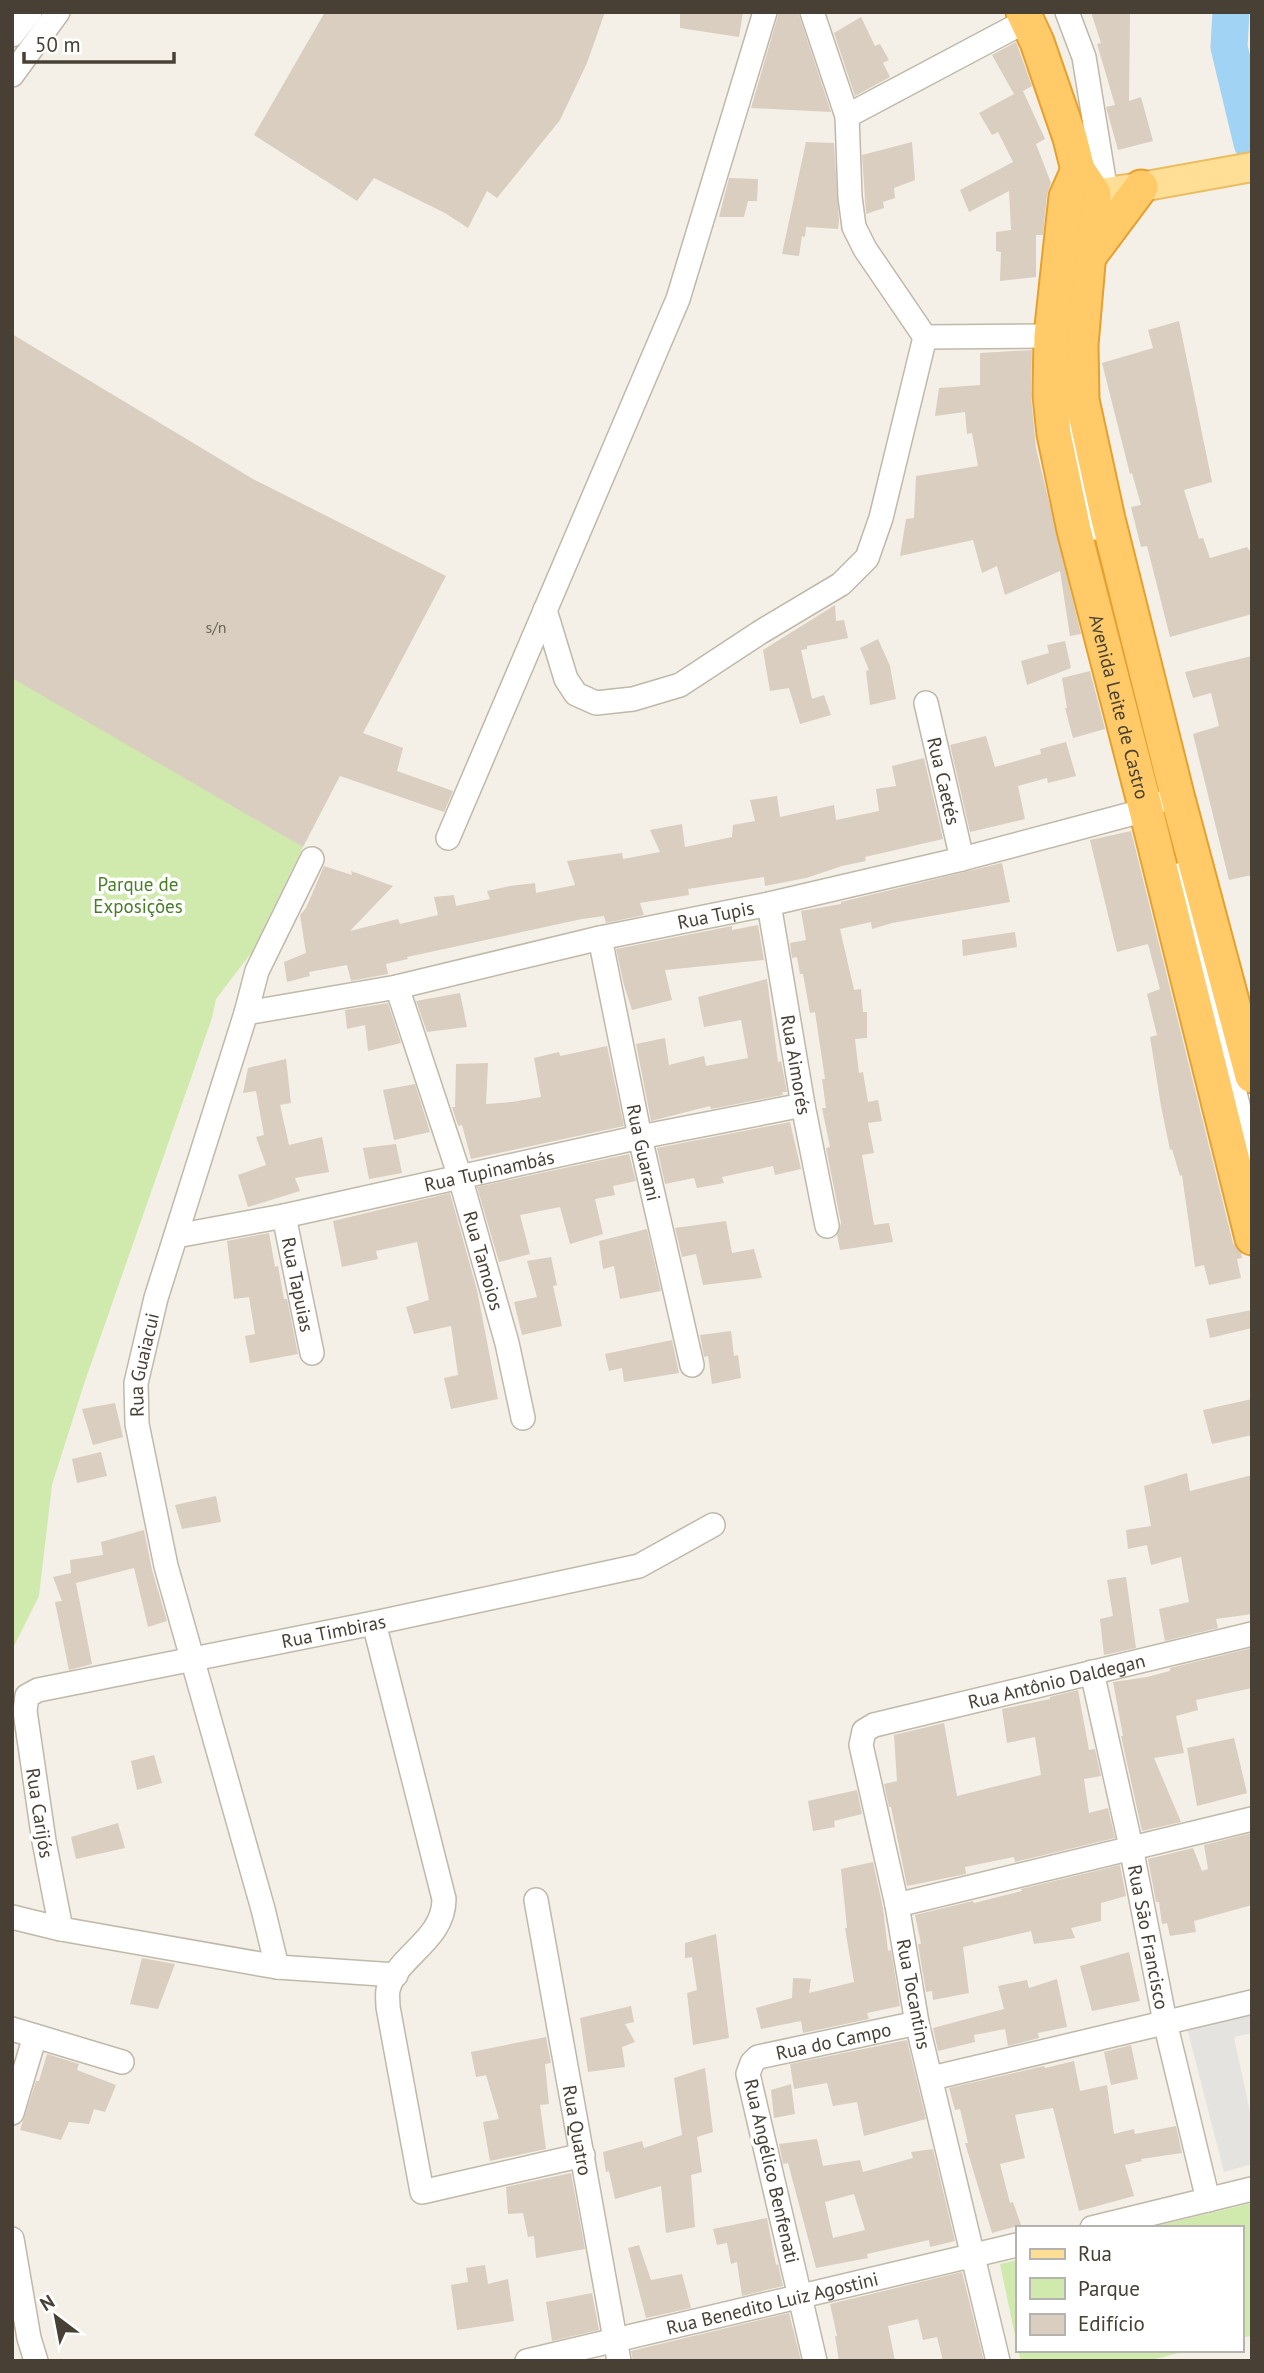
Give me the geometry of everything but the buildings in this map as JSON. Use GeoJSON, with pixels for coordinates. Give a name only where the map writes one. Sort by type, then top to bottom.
{"type":"FeatureCollection","features":[{"type":"Feature","properties":{"kind":"highway","name":"Avenida Leite de Castro"},"geometry":{"type":"LineString","coordinates":[[1027,19],[1086,188],[1082,400],[1252,1238]]}},
{"type":"Feature","properties":{"kind":"highway"},"geometry":{"type":"LineString","coordinates":[[1087,243],[1152,185]]}},
{"type":"Feature","properties":{"kind":"highway","name":"Avenida Leite de Castro"},"geometry":{"type":"LineString","coordinates":[[1086,188],[1051,336],[1050,395],[1054,434],[1074,530],[1252,1076]]}},
{"type":"Feature","properties":{"kind":"main road"},"geometry":{"type":"LineString","coordinates":[[1086,188],[1152,185],[1252,167]]}},
{"type":"Feature","properties":{"kind":"street"},"geometry":{"type":"LineString","coordinates":[[12,35],[30,12]]}},
{"type":"Feature","properties":{"kind":"street"},"geometry":{"type":"LineString","coordinates":[[12,75],[58,12]]}},
{"type":"Feature","properties":{"kind":"street"},"geometry":{"type":"LineString","coordinates":[[448,838],[678,299],[765,12]]}},
{"type":"Feature","properties":{"kind":"street"},"geometry":{"type":"LineString","coordinates":[[545,610],[566,679],[576,694],[596,703],[633,699],[680,685],[841,584],[867,558],[881,518],[925,337],[865,249],[854,227],[850,197],[847,116],[812,12]]}},
{"type":"Feature","properties":{"kind":"street"},"geometry":{"type":"LineString","coordinates":[[1068,12],[1084,57],[1086,188]]}},
{"type":"Feature","properties":{"kind":"street"},"geometry":{"type":"LineString","coordinates":[[847,116],[1027,19]]}},
{"type":"Feature","properties":{"kind":"street"},"geometry":{"type":"LineString","coordinates":[[925,337],[1051,336]]}},
{"type":"Feature","properties":{"kind":"street","name":"Rua Caetés"},"geometry":{"type":"LineString","coordinates":[[926,703],[962,859]]}},
{"type":"Feature","properties":{"kind":"street"},"geometry":{"type":"LineString","coordinates":[[1162,801],[1252,1163]]}},
{"type":"Feature","properties":{"kind":"street","name":"Rua Tupis"},"geometry":{"type":"LineString","coordinates":[[246,1013],[397,987],[600,938],[769,904],[962,859],[1162,801]]}},
{"type":"Feature","properties":{"kind":"street","name":"Rua Guaiacui"},"geometry":{"type":"LineString","coordinates":[[277,1967],[166,1566],[137,1424],[136,1384],[156,1298],[257,971],[313,859]]}},
{"type":"Feature","properties":{"kind":"street","name":"Rua Aimorés"},"geometry":{"type":"LineString","coordinates":[[769,904],[803,1105],[827,1226]]}},
{"type":"Feature","properties":{"kind":"street","name":"Rua Guarani"},"geometry":{"type":"LineString","coordinates":[[600,938],[640,1137],[692,1365]]}},
{"type":"Feature","properties":{"kind":"street","name":"Rua Tamoios"},"geometry":{"type":"LineString","coordinates":[[397,987],[460,1177],[507,1343],[523,1418]]}},
{"type":"Feature","properties":{"kind":"street","name":"Rua Tupinambás"},"geometry":{"type":"LineString","coordinates":[[176,1236],[284,1216],[640,1137],[803,1105]]}},
{"type":"Feature","properties":{"kind":"street","name":"Rua Tapuias"},"geometry":{"type":"LineString","coordinates":[[284,1216],[312,1353]]}},
{"type":"Feature","properties":{"kind":"street","name":"Rua Timbiras"},"geometry":{"type":"LineString","coordinates":[[27,1696],[38,1690],[374,1623],[639,1566],[713,1525]]}},
{"type":"Feature","properties":{"kind":"street"},"geometry":{"type":"LineString","coordinates":[[374,1623],[444,1899],[444,1912],[440,1923],[396,1975],[388,1990],[388,2007],[422,2192],[583,2155]]}},
{"type":"Feature","properties":{"kind":"street","name":"Rua Antônio Daldegan"},"geometry":{"type":"LineString","coordinates":[[864,1731],[874,1725],[1252,1634]]}},
{"type":"Feature","properties":{"kind":"street","name":"Rua São Francisco"},"geometry":{"type":"LineString","coordinates":[[1092,1672],[1131,1847],[1165,2022],[1208,2200]]}},
{"type":"Feature","properties":{"kind":"street","name":"Rua Carijós"},"geometry":{"type":"LineString","coordinates":[[27,1696],[25,1711],[42,1828],[61,1929]]}},
{"type":"Feature","properties":{"kind":"street","name":"Rua Tocantins"},"geometry":{"type":"LineString","coordinates":[[864,1731],[861,1745],[897,1905],[917,2023],[998,2361]]}},
{"type":"Feature","properties":{"kind":"street"},"geometry":{"type":"LineString","coordinates":[[897,1905],[1252,1819]]}},
{"type":"Feature","properties":{"kind":"street","name":"Rua Quatro"},"geometry":{"type":"LineString","coordinates":[[536,1900],[617,2350]]}},
{"type":"Feature","properties":{"kind":"street"},"geometry":{"type":"LineString","coordinates":[[12,1917],[61,1929],[277,1967],[396,1975]]}},
{"type":"Feature","properties":{"kind":"street"},"geometry":{"type":"LineString","coordinates":[[932,2078],[1252,2002]]}},
{"type":"Feature","properties":{"kind":"street","name":"Rua do Campo"},"geometry":{"type":"LineString","coordinates":[[751,2063],[758,2057],[917,2023]]}},
{"type":"Feature","properties":{"kind":"street"},"geometry":{"type":"LineString","coordinates":[[12,2029],[122,2062]]}},
{"type":"Feature","properties":{"kind":"street"},"geometry":{"type":"LineString","coordinates":[[12,2113],[36,2036]]}},
{"type":"Feature","properties":{"kind":"street","name":"Rua Angélico Benfenati"},"geometry":{"type":"LineString","coordinates":[[751,2063],[748,2074],[815,2361]]}},
{"type":"Feature","properties":{"kind":"street"},"geometry":{"type":"LineString","coordinates":[[1100,2226],[1252,2189]]}},
{"type":"Feature","properties":{"kind":"street"},"geometry":{"type":"LineString","coordinates":[[12,2239],[21,2340],[36,2361]]}},
{"type":"Feature","properties":{"kind":"street","name":"Rua Benedito Luiz Agostini"},"geometry":{"type":"LineString","coordinates":[[527,2361],[617,2350],[801,2298],[1016,2245]]}},
{"type":"Feature","properties":{"kind":"green space","name":"Parque de Exposições"},"geometry":{"type":"Polygon","coordinates":[[[12,675],[303,847],[252,952],[216,999],[212,1018],[84,1384],[52,1485],[39,1596],[12,1650],[12,675]]]}},
{"type":"Feature","properties":{"kind":"green space"},"geometry":{"type":"Polygon","coordinates":[[[1252,2203],[1252,2336],[1243,2338],[1243,2226],[1156,2226],[1252,2203]]]}},
{"type":"Feature","properties":{"kind":"green space"},"geometry":{"type":"Polygon","coordinates":[[[1016,2260],[1016,2340],[1000,2264],[1016,2260]]]}},
{"type":"Feature","properties":{"kind":"green space"},"geometry":{"type":"Polygon","coordinates":[[[1019,2352],[1183,2352],[1147,2361],[1021,2361],[1019,2352]]]}},
{"type":"Feature","properties":{"kind":"shaded area"},"geometry":{"type":"Polygon","coordinates":[[[1252,2015],[1252,2033],[1234,2037],[1252,2122],[1252,2164],[1224,2172],[1187,2028],[1252,2015]]]}},
{"type":"Feature","properties":{"kind":"waterway"},"geometry":{"type":"LineString","coordinates":[[1231,12],[1229,47],[1252,143]]}}]}
